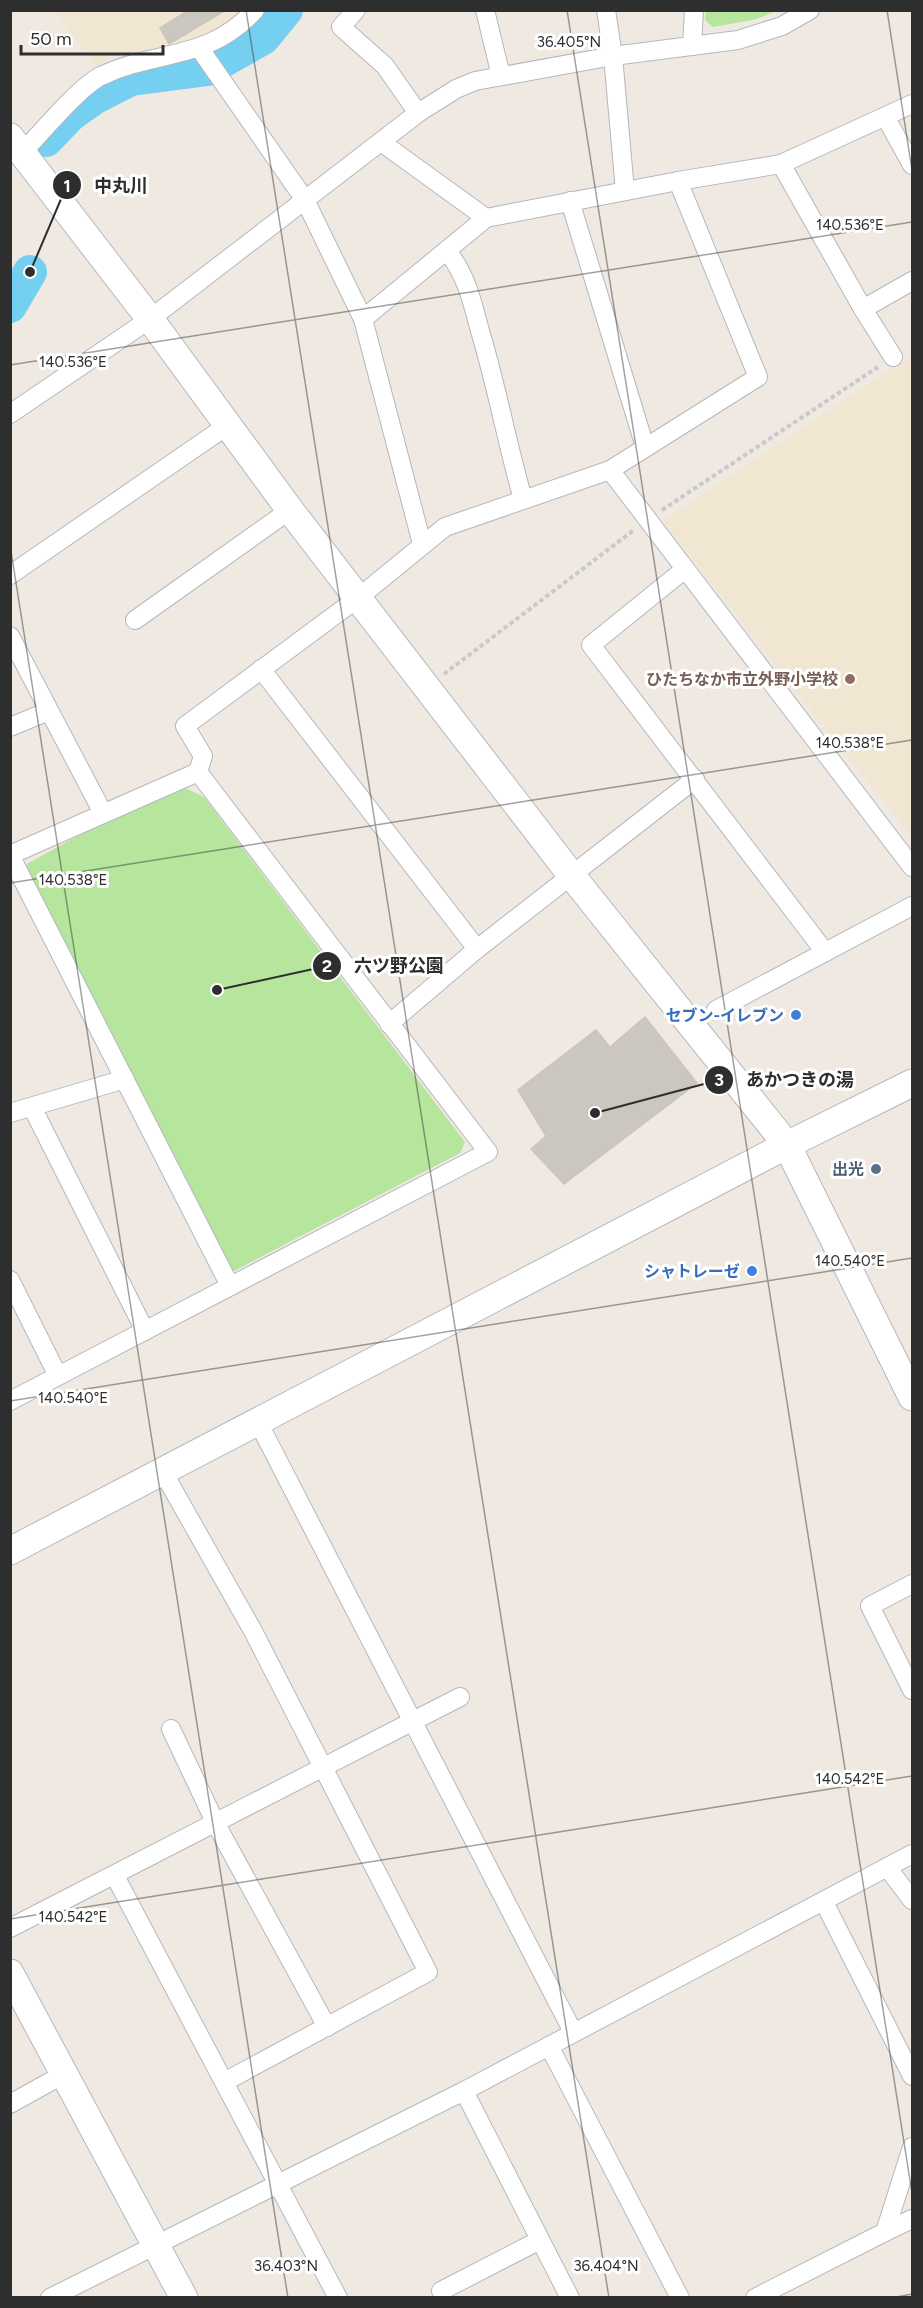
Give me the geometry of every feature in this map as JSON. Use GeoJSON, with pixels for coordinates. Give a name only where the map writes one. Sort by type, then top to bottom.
{"type":"FeatureCollection","features":[{"type":"Feature","properties":{"kind":"street"},"geometry":{"type":"LineString","coordinates":[[255,10],[240,27],[200,49],[121,68],[99,77],[61,111],[16,145],[150,319],[290,510],[572,876],[787,1145],[912,1397]]}},
{"type":"Feature","properties":{"kind":"street"},"geometry":{"type":"LineString","coordinates":[[356,10],[341,27],[385,66],[418,113]]}},
{"type":"Feature","properties":{"kind":"street"},"geometry":{"type":"LineString","coordinates":[[485,10],[501,76]]}},
{"type":"Feature","properties":{"kind":"street"},"geometry":{"type":"LineString","coordinates":[[606,10],[614,56],[624,191]]}},
{"type":"Feature","properties":{"kind":"street"},"geometry":{"type":"LineString","coordinates":[[692,46],[694,10]]}},
{"type":"Feature","properties":{"kind":"street"},"geometry":{"type":"LineString","coordinates":[[12,410],[150,319],[418,113],[456,89],[475,81],[614,56],[738,40],[782,26],[810,10]]}},
{"type":"Feature","properties":{"kind":"street"},"geometry":{"type":"LineString","coordinates":[[200,49],[305,200],[363,319],[422,543]]}},
{"type":"Feature","properties":{"kind":"street"},"geometry":{"type":"LineString","coordinates":[[363,319],[448,252],[486,218],[678,181],[781,164],[886,118],[912,104]]}},
{"type":"Feature","properties":{"kind":"street"},"geometry":{"type":"LineString","coordinates":[[886,118],[912,165]]}},
{"type":"Feature","properties":{"kind":"street"},"geometry":{"type":"LineString","coordinates":[[381,142],[486,218]]}},
{"type":"Feature","properties":{"kind":"street"},"geometry":{"type":"LineString","coordinates":[[781,164],[863,309],[893,357]]}},
{"type":"Feature","properties":{"kind":"street"},"geometry":{"type":"LineString","coordinates":[[231,1286],[10,855],[198,772],[203,756],[185,726],[358,598],[422,543],[445,527],[610,470],[758,377],[678,181]]}},
{"type":"Feature","properties":{"kind":"street"},"geometry":{"type":"LineString","coordinates":[[570,201],[645,447]]}},
{"type":"Feature","properties":{"kind":"street"},"geometry":{"type":"LineString","coordinates":[[448,252],[463,272],[498,390],[507,441],[524,500]]}},
{"type":"Feature","properties":{"kind":"street"},"geometry":{"type":"LineString","coordinates":[[863,309],[912,281]]}},
{"type":"Feature","properties":{"kind":"street"},"geometry":{"type":"LineString","coordinates":[[10,575],[228,425]]}},
{"type":"Feature","properties":{"kind":"street"},"geometry":{"type":"LineString","coordinates":[[610,470],[912,867]]}},
{"type":"Feature","properties":{"kind":"street"},"geometry":{"type":"LineString","coordinates":[[135,621],[290,510]]}},
{"type":"Feature","properties":{"kind":"street"},"geometry":{"type":"LineString","coordinates":[[685,569],[591,645],[825,952]]}},
{"type":"Feature","properties":{"kind":"street"},"geometry":{"type":"LineString","coordinates":[[10,636],[103,813]]}},
{"type":"Feature","properties":{"kind":"street"},"geometry":{"type":"LineString","coordinates":[[261,669],[477,949]]}},
{"type":"Feature","properties":{"kind":"street"},"geometry":{"type":"LineString","coordinates":[[10,727],[49,711]]}},
{"type":"Feature","properties":{"kind":"street"},"geometry":{"type":"LineString","coordinates":[[10,1401],[488,1152],[198,772]]}},
{"type":"Feature","properties":{"kind":"street"},"geometry":{"type":"LineString","coordinates":[[389,1024],[477,949],[695,779]]}},
{"type":"Feature","properties":{"kind":"street"},"geometry":{"type":"LineString","coordinates":[[716,1010],[912,906]]}},
{"type":"Feature","properties":{"kind":"street"},"geometry":{"type":"LineString","coordinates":[[125,1079],[18,1107],[145,1331]]}},
{"type":"Feature","properties":{"kind":"street"},"geometry":{"type":"LineString","coordinates":[[10,1551],[787,1145],[912,1083]]}},
{"type":"Feature","properties":{"kind":"street"},"geometry":{"type":"LineString","coordinates":[[10,1280],[58,1376]]}},
{"type":"Feature","properties":{"kind":"street"},"geometry":{"type":"LineString","coordinates":[[258,1422],[573,2032]]}},
{"type":"Feature","properties":{"kind":"street"},"geometry":{"type":"LineString","coordinates":[[163,1472],[253,1631],[428,1972],[226,2081]]}},
{"type":"Feature","properties":{"kind":"street"},"geometry":{"type":"LineString","coordinates":[[912,1584],[870,1606],[912,1690]]}},
{"type":"Feature","properties":{"kind":"street"},"geometry":{"type":"LineString","coordinates":[[10,1929],[460,1697]]}},
{"type":"Feature","properties":{"kind":"street"},"geometry":{"type":"LineString","coordinates":[[171,1729],[216,1824],[327,2027]]}},
{"type":"Feature","properties":{"kind":"street"},"geometry":{"type":"LineString","coordinates":[[50,2298],[464,2091],[912,1854]]}},
{"type":"Feature","properties":{"kind":"street"},"geometry":{"type":"LineString","coordinates":[[887,1867],[912,1900]]}},
{"type":"Feature","properties":{"kind":"street"},"geometry":{"type":"LineString","coordinates":[[115,1876],[226,2081],[338,2298]]}},
{"type":"Feature","properties":{"kind":"street"},"geometry":{"type":"LineString","coordinates":[[824,1902],[912,2076]]}},
{"type":"Feature","properties":{"kind":"street"},"geometry":{"type":"LineString","coordinates":[[10,1973],[184,2298]]}},
{"type":"Feature","properties":{"kind":"street"},"geometry":{"type":"LineString","coordinates":[[549,2046],[680,2298]]}},
{"type":"Feature","properties":{"kind":"street"},"geometry":{"type":"LineString","coordinates":[[10,2104],[64,2074]]}},
{"type":"Feature","properties":{"kind":"street"},"geometry":{"type":"LineString","coordinates":[[464,2091],[570,2298]]}},
{"type":"Feature","properties":{"kind":"street"},"geometry":{"type":"LineString","coordinates":[[885,2232],[912,2147]]}},
{"type":"Feature","properties":{"kind":"street"},"geometry":{"type":"LineString","coordinates":[[755,2298],[912,2219]]}},
{"type":"Feature","properties":{"kind":"street"},"geometry":{"type":"LineString","coordinates":[[441,2291],[540,2240]]}},
{"type":"Feature","properties":{"kind":"shaded area"},"geometry":{"type":"Polygon","coordinates":[[[55,11],[244,11],[234,22],[162,51],[112,53],[99,68],[55,11]]]}},
{"type":"Feature","properties":{"kind":"shaded area","name":"ひたちなか市立外野小学校"},"geometry":{"type":"Polygon","coordinates":[[[912,358],[912,837],[663,521],[888,371],[912,358]]]}},
{"type":"Feature","properties":{"kind":"green space"},"geometry":{"type":"Polygon","coordinates":[[[706,10],[776,11],[757,19],[713,27],[705,20],[706,10]]]}},
{"type":"Feature","properties":{"kind":"green space"},"geometry":{"type":"Polygon","coordinates":[[[183,787],[204,797],[465,1142],[460,1153],[230,1273],[27,881],[27,864],[103,822],[183,787]]]}},
{"type":"Feature","properties":{"kind":"building"},"geometry":{"type":"Polygon","coordinates":[[[189,10],[226,10],[169,44],[160,28],[189,10]]]}},
{"type":"Feature","properties":{"kind":"building"},"geometry":{"type":"Polygon","coordinates":[[[645,1017],[697,1083],[564,1184],[531,1149],[546,1136],[518,1090],[596,1030],[610,1047],[645,1017]]]}},
{"type":"Feature","properties":{"kind":"waterway"},"geometry":{"type":"LineString","coordinates":[[46,140],[70,115],[94,98],[131,79],[208,69],[263,38],[286,10]]}},
{"type":"Feature","properties":{"kind":"waterway"},"geometry":{"type":"LineString","coordinates":[[10,306],[30,272]]}},
{"type":"Feature","properties":{"kind":"place","name":"中丸川"},"geometry":{"type":"Point","coordinates":[30,272]}},
{"type":"Feature","properties":{"kind":"place","name":"ひたちなか市立外野小学校"},"geometry":{"type":"Point","coordinates":[850,679]}},
{"type":"Feature","properties":{"kind":"place","name":"六ツ野公園"},"geometry":{"type":"Point","coordinates":[217,990]}},
{"type":"Feature","properties":{"kind":"place","name":"セブン-イレブン"},"geometry":{"type":"Point","coordinates":[796,1015]}},
{"type":"Feature","properties":{"kind":"place","name":"あかつきの湯"},"geometry":{"type":"Point","coordinates":[595,1113]}},
{"type":"Feature","properties":{"kind":"place","name":"出光"},"geometry":{"type":"Point","coordinates":[876,1169]}},
{"type":"Feature","properties":{"kind":"place","name":"シャトレーゼ"},"geometry":{"type":"Point","coordinates":[752,1271]}}]}
